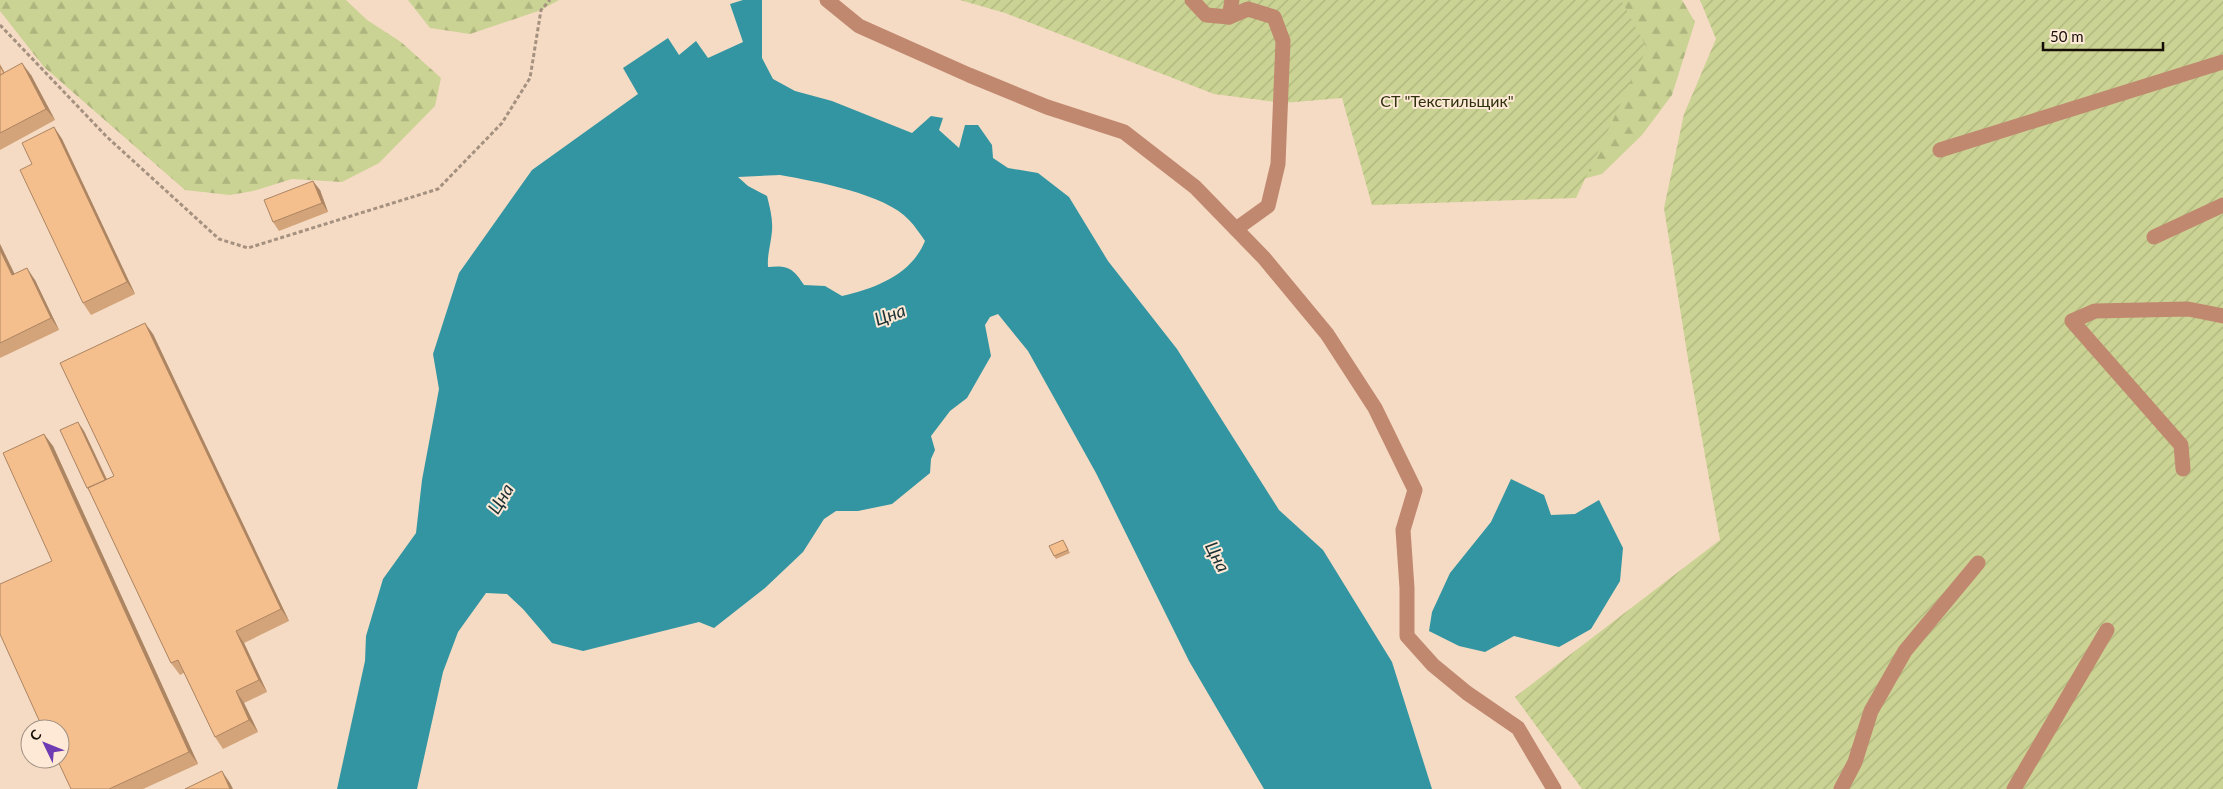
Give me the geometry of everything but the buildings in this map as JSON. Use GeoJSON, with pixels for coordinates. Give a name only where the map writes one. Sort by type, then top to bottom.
{"type":"FeatureCollection","features":[{"type":"Feature","properties":{"kind":"street"},"geometry":{"type":"LineString","coordinates":[[827,0],[859,26],[969,75],[1047,107],[1124,132],[1195,187],[1264,258],[1327,334],[1375,408],[1415,490],[1403,530],[1407,588],[1407,636],[1432,665],[1467,693],[1518,728],[1554,789]]}},
{"type":"Feature","properties":{"kind":"street"},"geometry":{"type":"LineString","coordinates":[[1192,0],[1206,15],[1229,17],[1248,9],[1274,17],[1283,41],[1278,164],[1268,206],[1236,229]]}},
{"type":"Feature","properties":{"kind":"street"},"geometry":{"type":"LineString","coordinates":[[1229,17],[1232,0]]}},
{"type":"Feature","properties":{"kind":"street"},"geometry":{"type":"LineString","coordinates":[[1940,150],[2223,62]]}},
{"type":"Feature","properties":{"kind":"street"},"geometry":{"type":"LineString","coordinates":[[2154,237],[2223,205]]}},
{"type":"Feature","properties":{"kind":"street"},"geometry":{"type":"LineString","coordinates":[[2183,469],[2181,445],[2072,321],[2095,310],[2188,309],[2223,316]]}},
{"type":"Feature","properties":{"kind":"street"},"geometry":{"type":"LineString","coordinates":[[1841,789],[1855,762],[1871,711],[1906,651],[1978,563]]}},
{"type":"Feature","properties":{"kind":"street"},"geometry":{"type":"LineString","coordinates":[[2014,789],[2107,630]]}},
{"type":"Feature","properties":{"kind":"path"},"geometry":{"type":"LineString","coordinates":[[0,25],[107,137],[219,239],[248,248],[438,189],[502,123],[530,78],[541,10],[550,0]]}},
{"type":"Feature","properties":{"kind":"green space"},"geometry":{"type":"Polygon","coordinates":[[[0,0],[346,0],[367,20],[401,42],[441,78],[435,106],[379,163],[342,182],[292,179],[253,191],[230,195],[185,190],[44,67],[0,11],[0,0]]]}},
{"type":"Feature","properties":{"kind":"green space"},"geometry":{"type":"Polygon","coordinates":[[[408,0],[559,0],[541,10],[470,34],[430,28],[408,0]]]}},
{"type":"Feature","properties":{"kind":"green space","name":"СТ \"Текстильщик\""},"geometry":{"type":"Polygon","coordinates":[[[960,0],[1621,0],[1647,48],[1576,198],[1372,205],[1342,98],[1283,103],[1214,94],[1005,13],[960,0]]]}},
{"type":"Feature","properties":{"kind":"green space"},"geometry":{"type":"Polygon","coordinates":[[[1552,0],[1682,0],[1695,22],[1672,95],[1642,135],[1602,174],[1538,191],[1552,0]]]}},
{"type":"Feature","properties":{"kind":"green space"},"geometry":{"type":"Polygon","coordinates":[[[1700,0],[2223,0],[2223,789],[1582,789],[1515,697],[1720,540],[1664,208],[1684,114],[1716,39],[1700,0]]]}},
{"type":"Feature","properties":{"kind":"water","name":"Цна"},"geometry":{"type":"Polygon","coordinates":[[[743,0],[762,0],[762,58],[773,79],[795,91],[832,101],[912,133],[931,116],[943,118],[939,130],[959,148],[965,125],[978,125],[992,145],[993,158],[1008,168],[1038,173],[1069,197],[1108,261],[1177,349],[1279,510],[1323,550],[1392,662],[1432,789],[1264,789],[1189,661],[1096,473],[1028,351],[998,314],[990,317],[985,325],[991,356],[967,398],[950,411],[931,436],[935,450],[931,459],[930,473],[892,504],[858,511],[836,511],[824,519],[803,552],[765,588],[714,628],[699,622],[583,651],[552,643],[523,609],[507,594],[486,593],[458,632],[443,672],[417,789],[337,789],[365,661],[366,636],[383,579],[416,533],[422,480],[439,389],[433,354],[459,273],[532,170],[638,94],[623,68],[668,38],[679,55],[696,41],[708,58],[743,42],[730,4],[743,0]],[[780,175],[738,177],[748,186],[767,196],[772,227],[768,267],[785,267],[793,271],[804,285],[825,286],[842,296],[867,289],[891,278],[911,263],[919,253],[925,241],[911,222],[898,211],[884,203],[849,190],[780,175]]]}},
{"type":"Feature","properties":{"kind":"water"},"geometry":{"type":"Polygon","coordinates":[[[1511,479],[1544,495],[1551,515],[1575,514],[1599,500],[1623,548],[1620,581],[1591,629],[1559,647],[1514,636],[1485,652],[1459,646],[1429,631],[1432,612],[1450,573],[1491,522],[1511,479]]]}}]}
